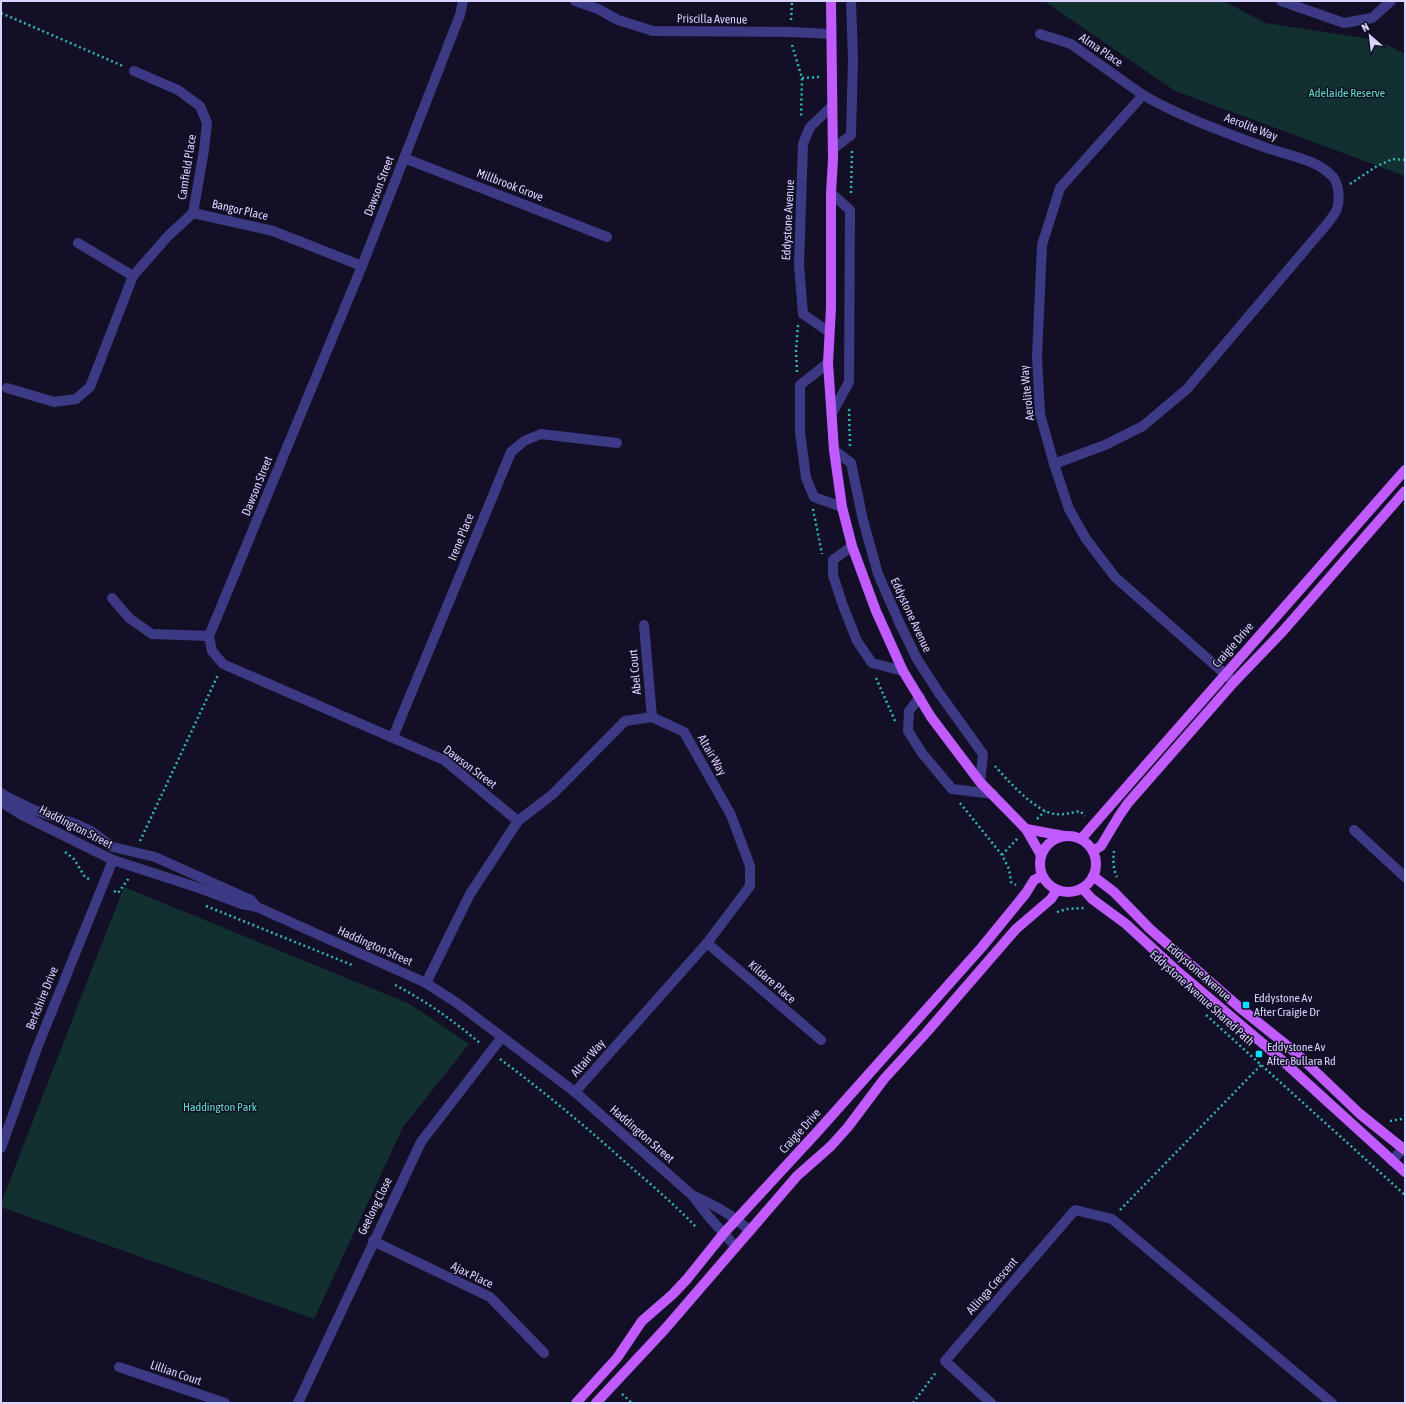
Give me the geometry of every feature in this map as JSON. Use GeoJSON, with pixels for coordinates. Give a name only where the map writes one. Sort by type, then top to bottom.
{"type":"FeatureCollection","features":[{"type":"Feature","properties":{"kind":"main road"},"geometry":{"type":"LineString","coordinates":[[831,1],[831,107],[833,149],[831,193],[831,308],[828,364],[834,450],[842,507],[852,546],[876,611],[903,671],[931,717],[980,782],[1026,829],[1041,855]]}},
{"type":"Feature","properties":{"kind":"main road","name":"Craigie Drive"},"geometry":{"type":"LineString","coordinates":[[1081,839],[1405,470]]}},
{"type":"Feature","properties":{"kind":"main road"},"geometry":{"type":"LineString","coordinates":[[1093,851],[1101,846],[1128,803],[1234,682],[1283,631],[1405,491]]}},
{"type":"Feature","properties":{"kind":"main road"},"geometry":{"type":"LineString","coordinates":[[1026,829],[1076,837],[1090,846],[1096,861],[1093,876],[1087,885],[1067,892],[1057,890],[1048,884],[1042,876],[1040,868],[1043,850],[1051,842],[1060,837],[1066,836]]}},
{"type":"Feature","properties":{"kind":"main road","name":"Craigie Drive"},"geometry":{"type":"LineString","coordinates":[[576,1403],[617,1358],[642,1321],[678,1289],[724,1234],[962,970],[1026,893],[1034,880],[1042,876]]}},
{"type":"Feature","properties":{"kind":"main road","name":"Eddystone Avenue"},"geometry":{"type":"LineString","coordinates":[[1093,876],[1114,892],[1150,928],[1239,1007],[1295,1052],[1360,1114],[1404,1148]]}},
{"type":"Feature","properties":{"kind":"main road","name":"Eddystone Avenue"},"geometry":{"type":"LineString","coordinates":[[1082,888],[1092,900],[1126,924],[1176,970],[1274,1053],[1405,1172]]}},
{"type":"Feature","properties":{"kind":"main road"},"geometry":{"type":"LineString","coordinates":[[596,1403],[665,1329],[797,1176],[831,1146],[884,1079],[1016,929],[1051,899],[1057,890]]}},
{"type":"Feature","properties":{"kind":"street","name":"Dawson Street"},"geometry":{"type":"LineString","coordinates":[[209,636],[362,266],[460,15],[463,1]]}},
{"type":"Feature","properties":{"kind":"street","name":"Priscilla Avenue"},"geometry":{"type":"LineString","coordinates":[[575,1],[599,5],[618,20],[653,31],[791,32],[831,34]]}},
{"type":"Feature","properties":{"kind":"street"},"geometry":{"type":"LineString","coordinates":[[833,149],[851,135],[853,59],[851,1]]}},
{"type":"Feature","properties":{"kind":"street"},"geometry":{"type":"LineString","coordinates":[[1281,1],[1344,23],[1372,18],[1391,1]]}},
{"type":"Feature","properties":{"kind":"street","name":"Alma Place"},"geometry":{"type":"LineString","coordinates":[[1040,34],[1071,44],[1143,95]]}},
{"type":"Feature","properties":{"kind":"street","name":"Camfield Place"},"geometry":{"type":"LineString","coordinates":[[134,71],[178,90],[200,106],[207,123],[193,213]]}},
{"type":"Feature","properties":{"kind":"street","name":"Aerolite Way"},"geometry":{"type":"LineString","coordinates":[[1234,682],[1115,577],[1086,539],[1069,509],[1054,464],[1040,414],[1037,357],[1042,245],[1060,188],[1143,95],[1160,105],[1264,147],[1320,165],[1334,178],[1339,191]]}},
{"type":"Feature","properties":{"kind":"street","name":"Eddystone Avenue"},"geometry":{"type":"LineString","coordinates":[[803,314],[799,265],[803,144],[810,127],[831,107]]}},
{"type":"Feature","properties":{"kind":"street","name":"Millbrook Grove"},"geometry":{"type":"LineString","coordinates":[[404,158],[607,237]]}},
{"type":"Feature","properties":{"kind":"street"},"geometry":{"type":"LineString","coordinates":[[1054,464],[1105,445],[1143,426],[1187,389],[1327,224],[1337,208],[1339,191]]}},
{"type":"Feature","properties":{"kind":"street"},"geometry":{"type":"LineString","coordinates":[[831,193],[850,210],[849,382],[832,413]]}},
{"type":"Feature","properties":{"kind":"street","name":"Bangor Place"},"geometry":{"type":"LineString","coordinates":[[7,388],[54,402],[76,399],[90,387],[133,276],[168,236],[193,213],[273,231],[362,266]]}},
{"type":"Feature","properties":{"kind":"street"},"geometry":{"type":"LineString","coordinates":[[78,244],[133,276]]}},
{"type":"Feature","properties":{"kind":"street"},"geometry":{"type":"LineString","coordinates":[[803,314],[829,332]]}},
{"type":"Feature","properties":{"kind":"street"},"geometry":{"type":"LineString","coordinates":[[828,364],[800,386],[800,432],[806,478],[814,497],[842,507]]}},
{"type":"Feature","properties":{"kind":"street","name":"Irene Place"},"geometry":{"type":"LineString","coordinates":[[393,737],[511,452],[524,440],[541,434],[618,443]]}},
{"type":"Feature","properties":{"kind":"street"},"geometry":{"type":"LineString","coordinates":[[834,450],[851,463]]}},
{"type":"Feature","properties":{"kind":"street","name":"Eddystone Avenue"},"geometry":{"type":"LineString","coordinates":[[851,463],[863,520],[878,574],[900,624],[917,659],[983,754]]}},
{"type":"Feature","properties":{"kind":"street"},"geometry":{"type":"LineString","coordinates":[[852,546],[833,560],[833,575],[857,641],[872,663],[903,671]]}},
{"type":"Feature","properties":{"kind":"street"},"geometry":{"type":"LineString","coordinates":[[112,598],[129,618],[152,634],[209,636],[212,651],[223,664]]}},
{"type":"Feature","properties":{"kind":"street","name":"Abel Court"},"geometry":{"type":"LineString","coordinates":[[644,626],[652,717]]}},
{"type":"Feature","properties":{"kind":"street","name":"Dawson Street"},"geometry":{"type":"LineString","coordinates":[[223,664],[444,760],[518,822]]}},
{"type":"Feature","properties":{"kind":"street"},"geometry":{"type":"LineString","coordinates":[[920,697],[909,711],[908,731],[922,753],[952,789],[993,794]]}},
{"type":"Feature","properties":{"kind":"street"},"geometry":{"type":"LineString","coordinates":[[426,983],[470,894],[518,822],[553,794],[625,721],[652,717]]}},
{"type":"Feature","properties":{"kind":"street","name":"Altair Way"},"geometry":{"type":"LineString","coordinates":[[575,1092],[707,943],[750,886],[750,866],[731,815],[684,732],[652,717]]}},
{"type":"Feature","properties":{"kind":"street"},"geometry":{"type":"LineString","coordinates":[[980,782],[983,754]]}},
{"type":"Feature","properties":{"kind":"street"},"geometry":{"type":"LineString","coordinates":[[1,793],[7,798],[34,810],[76,824],[91,831],[113,847],[155,857],[182,869],[251,900],[257,907]]}},
{"type":"Feature","properties":{"kind":"street","name":"Haddington Street"},"geometry":{"type":"LineString","coordinates":[[1,802],[22,815],[113,860],[199,888],[242,904],[257,907],[426,983],[502,1037],[575,1092],[692,1195],[709,1217],[736,1246]]}},
{"type":"Feature","properties":{"kind":"street"},"geometry":{"type":"LineString","coordinates":[[1354,830],[1405,877]]}},
{"type":"Feature","properties":{"kind":"street","name":"Berkshire Drive"},"geometry":{"type":"LineString","coordinates":[[1,1148],[37,1048],[113,860]]}},
{"type":"Feature","properties":{"kind":"street","name":"Kildare Place"},"geometry":{"type":"LineString","coordinates":[[707,943],[821,1040]]}},
{"type":"Feature","properties":{"kind":"street","name":"Geelong Close"},"geometry":{"type":"LineString","coordinates":[[298,1403],[373,1241],[421,1142],[502,1037]]}},
{"type":"Feature","properties":{"kind":"street"},"geometry":{"type":"LineString","coordinates":[[1392,1161],[1404,1148]]}},
{"type":"Feature","properties":{"kind":"street","name":"Haddington Street"},"geometry":{"type":"LineString","coordinates":[[692,1195],[718,1207],[738,1220],[750,1231]]}},
{"type":"Feature","properties":{"kind":"street","name":"Allinga Crescent"},"geometry":{"type":"LineString","coordinates":[[944,1361],[1075,1210],[1112,1218],[1332,1403]]}},
{"type":"Feature","properties":{"kind":"street","name":"Ajax Place"},"geometry":{"type":"LineString","coordinates":[[373,1241],[490,1297],[544,1353]]}},
{"type":"Feature","properties":{"kind":"street"},"geometry":{"type":"LineString","coordinates":[[944,1361],[991,1403]]}},
{"type":"Feature","properties":{"kind":"street","name":"Lillian Court"},"geometry":{"type":"LineString","coordinates":[[119,1367],[225,1403]]}},
{"type":"Feature","properties":{"kind":"path"},"geometry":{"type":"LineString","coordinates":[[792,1],[792,48],[802,78],[801,124],[803,144]]}},
{"type":"Feature","properties":{"kind":"path"},"geometry":{"type":"LineString","coordinates":[[1,13],[134,71]]}},
{"type":"Feature","properties":{"kind":"path"},"geometry":{"type":"LineString","coordinates":[[850,210],[852,162],[851,135]]}},
{"type":"Feature","properties":{"kind":"path"},"geometry":{"type":"LineString","coordinates":[[1339,191],[1377,166],[1393,159],[1405,160]]}},
{"type":"Feature","properties":{"kind":"path"},"geometry":{"type":"LineString","coordinates":[[800,386],[797,381],[796,351],[799,320],[803,314]]}},
{"type":"Feature","properties":{"kind":"path"},"geometry":{"type":"LineString","coordinates":[[849,382],[851,463]]}},
{"type":"Feature","properties":{"kind":"path"},"geometry":{"type":"LineString","coordinates":[[814,497],[812,506],[824,565],[833,575]]}},
{"type":"Feature","properties":{"kind":"path"},"geometry":{"type":"LineString","coordinates":[[872,663],[874,673],[896,722],[908,731]]}},
{"type":"Feature","properties":{"kind":"path"},"geometry":{"type":"LineString","coordinates":[[135,853],[223,664]]}},
{"type":"Feature","properties":{"kind":"path"},"geometry":{"type":"LineString","coordinates":[[983,754],[1024,796],[1045,811],[1053,814],[1066,814],[1080,811],[1094,824]]}},
{"type":"Feature","properties":{"kind":"path"},"geometry":{"type":"LineString","coordinates":[[952,789],[960,804],[1002,855],[1009,869],[1011,882],[1026,893]]}},
{"type":"Feature","properties":{"kind":"path"},"geometry":{"type":"LineString","coordinates":[[1109,833],[1116,838],[1113,859],[1115,874],[1119,880]]}},
{"type":"Feature","properties":{"kind":"path"},"geometry":{"type":"LineString","coordinates":[[64,852],[74,859],[85,877],[118,892],[131,875]]}},
{"type":"Feature","properties":{"kind":"path"},"geometry":{"type":"LineString","coordinates":[[203,905],[354,966]]}},
{"type":"Feature","properties":{"kind":"path"},"geometry":{"type":"LineString","coordinates":[[1041,908],[1048,915],[1067,909],[1083,907],[1089,912]]}},
{"type":"Feature","properties":{"kind":"path"},"geometry":{"type":"LineString","coordinates":[[394,984],[435,1008],[458,1024],[490,1051],[530,1081],[680,1210],[696,1227]]}},
{"type":"Feature","properties":{"kind":"path","name":"Eddystone Avenue Shared Path"},"geometry":{"type":"LineString","coordinates":[[1205,1013],[1405,1195]]}},
{"type":"Feature","properties":{"kind":"path"},"geometry":{"type":"LineString","coordinates":[[1112,1218],[1262,1064]]}},
{"type":"Feature","properties":{"kind":"path"},"geometry":{"type":"LineString","coordinates":[[1389,1122],[1402,1119],[1405,1116]]}},
{"type":"Feature","properties":{"kind":"path"},"geometry":{"type":"LineString","coordinates":[[913,1403],[944,1361]]}},
{"type":"Feature","properties":{"kind":"path"},"geometry":{"type":"LineString","coordinates":[[620,1392],[632,1403]]}},
{"type":"Feature","properties":{"kind":"green space","name":"Adelaide Reserve"},"geometry":{"type":"Polygon","coordinates":[[[1044,1],[1224,1],[1265,23],[1377,40],[1405,54],[1405,176],[1175,91],[1044,1]]]}},
{"type":"Feature","properties":{"kind":"green space","name":"Haddington Park"},"geometry":{"type":"Polygon","coordinates":[[[124,887],[410,1004],[469,1044],[403,1127],[314,1319],[1,1207],[1,1203],[124,887]]]}},
{"type":"Feature","properties":{"kind":"place","name":"Eddystone Av After Craigie Dr"},"geometry":{"type":"Point","coordinates":[1246,1005]}},
{"type":"Feature","properties":{"kind":"place","name":"Eddystone Av After Bullara Rd"},"geometry":{"type":"Point","coordinates":[1259,1054]}}]}
